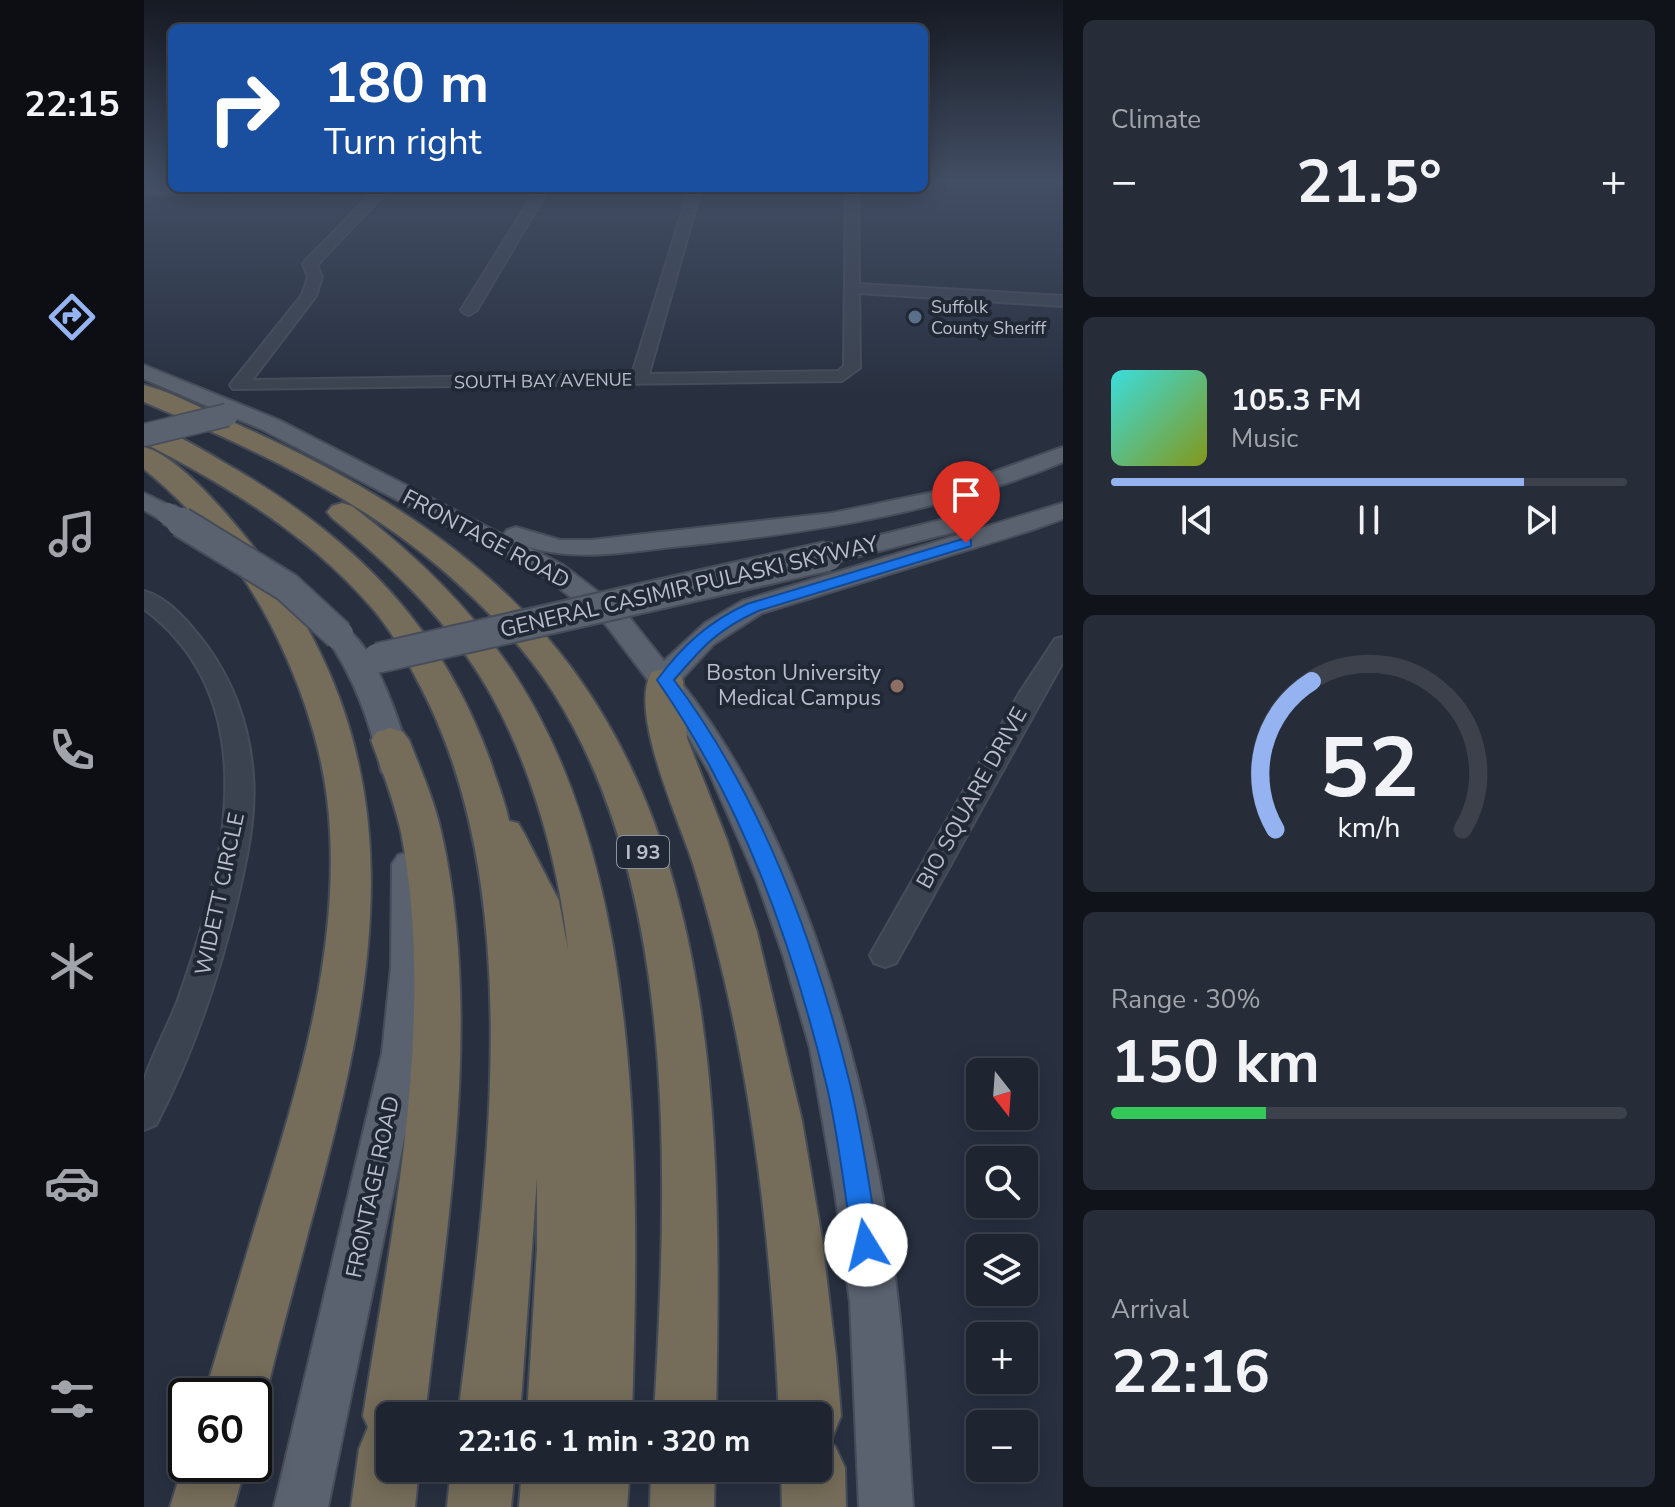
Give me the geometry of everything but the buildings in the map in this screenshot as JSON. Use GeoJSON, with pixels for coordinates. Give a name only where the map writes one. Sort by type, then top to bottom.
{"type":"FeatureCollection","features":[{"type":"Feature","properties":{"kind":"highway","name":"I 93"},"geometry":{"type":"LineString","coordinates":[[144,393],[269,450],[388,517],[446,558],[484,589],[536,645],[568,688],[615,775],[651,884],[678,1041],[690,1242],[685,1402]]}},
{"type":"Feature","properties":{"kind":"highway"},"geometry":{"type":"LineString","coordinates":[[144,434],[220,472],[275,506],[311,532],[362,578],[393,613],[423,656],[537,901],[552,987],[560,1065],[564,1156],[565,1249],[559,1402]]}},
{"type":"Feature","properties":{"kind":"highway"},"geometry":{"type":"LineString","coordinates":[[269,450],[309,491],[361,527],[397,559],[477,647],[516,708],[553,791],[584,912],[602,1067],[606,1238],[601,1402]]}},
{"type":"Feature","properties":{"kind":"highway"},"geometry":{"type":"LineString","coordinates":[[144,455],[221,523],[271,594],[301,646],[324,701],[340,751],[349,809],[352,907],[338,1024],[321,1094],[239,1378]]}},
{"type":"Feature","properties":{"kind":"highway"},"geometry":{"type":"LineString","coordinates":[[665,680],[665,733],[722,891],[765,1062],[791,1215],[809,1402]]}},
{"type":"Feature","properties":{"kind":"highway"},"geometry":{"type":"LineString","coordinates":[[390,740],[412,798],[423,841],[434,919],[438,1030],[420,1211],[396,1402]]}},
{"type":"Feature","properties":{"kind":"highway"},"geometry":{"type":"LineString","coordinates":[[475,773],[502,897],[515,1057],[509,1213],[490,1402]]}},
{"type":"Feature","properties":{"kind":"highway"},"geometry":{"type":"LineString","coordinates":[[202,1507],[209,1482]]}},
{"type":"Feature","properties":{"kind":"highway"},"geometry":{"type":"LineString","coordinates":[[383,1507],[386,1482]]}},
{"type":"Feature","properties":{"kind":"highway"},"geometry":{"type":"LineString","coordinates":[[479,1507],[482,1482]]}},
{"type":"Feature","properties":{"kind":"highway"},"geometry":{"type":"LineString","coordinates":[[551,1507],[553,1482]]}},
{"type":"Feature","properties":{"kind":"highway"},"geometry":{"type":"LineString","coordinates":[[595,1507],[597,1482]]}},
{"type":"Feature","properties":{"kind":"highway"},"geometry":{"type":"LineString","coordinates":[[682,1507],[683,1482]]}},
{"type":"Feature","properties":{"kind":"highway"},"geometry":{"type":"LineString","coordinates":[[813,1482],[814,1507]]}},
{"type":"Feature","properties":{"kind":"main road","name":"FRONTAGE ROAD"},"geometry":{"type":"LineString","coordinates":[[144,371],[229,404],[513,548],[567,580],[616,619],[665,680],[714,752],[757,839],[796,938],[830,1048],[858,1192],[874,1302],[886,1507]]}},
{"type":"Feature","properties":{"kind":"main road"},"geometry":{"type":"LineString","coordinates":[[144,424],[229,404]]}},
{"type":"Feature","properties":{"kind":"main road"},"geometry":{"type":"LineString","coordinates":[[144,434],[229,404]]}},
{"type":"Feature","properties":{"kind":"main road"},"geometry":{"type":"LineString","coordinates":[[392,489],[545,545],[591,548],[811,523],[880,511],[979,486],[1063,454]]}},
{"type":"Feature","properties":{"kind":"main road","name":"GENERAL CASIMIR PULASKI SKYWAY"},"geometry":{"type":"LineString","coordinates":[[819,549],[964,507],[1063,469]]}},
{"type":"Feature","properties":{"kind":"main road","name":"GENERAL CASIMIR PULASKI SKYWAY"},"geometry":{"type":"LineString","coordinates":[[358,648],[988,515],[1063,489]]}},
{"type":"Feature","properties":{"kind":"main road","name":"FRONTAGE ROAD"},"geometry":{"type":"LineString","coordinates":[[144,500],[287,587],[358,648],[390,740],[407,824],[411,887],[410,967],[402,1053],[301,1507]]}},
{"type":"Feature","properties":{"kind":"main road"},"geometry":{"type":"LineString","coordinates":[[665,680],[701,637],[725,620],[752,607],[1020,526],[1063,510]]}},
{"type":"Feature","properties":{"kind":"street"},"geometry":{"type":"LineString","coordinates":[[229,404],[309,296],[315,277],[310,264],[321,252]]}},
{"type":"Feature","properties":{"kind":"street"},"geometry":{"type":"LineString","coordinates":[[469,310],[504,252]]}},
{"type":"Feature","properties":{"kind":"street"},"geometry":{"type":"LineString","coordinates":[[639,379],[676,252]]}},
{"type":"Feature","properties":{"kind":"street"},"geometry":{"type":"LineString","coordinates":[[851,252],[851,288],[1063,301]]}},
{"type":"Feature","properties":{"kind":"street","name":"SOUTH BAY AVENUE"},"geometry":{"type":"LineString","coordinates":[[229,404],[639,379],[834,377],[847,374],[852,368],[851,288]]}},
{"type":"Feature","properties":{"kind":"street","name":"WIDETT CIRCLE"},"geometry":{"type":"LineString","coordinates":[[144,598],[186,632],[212,671],[231,726],[240,797],[234,851],[202,982],[184,1033],[144,1115]]}},
{"type":"Feature","properties":{"kind":"street","name":"BIO SQUARE DRIVE"},"geometry":{"type":"LineString","coordinates":[[885,955],[1032,692],[1063,644]]}},
{"type":"Feature","properties":{"kind":"place","name":"Suffolk County Sheriff"},"geometry":{"type":"Point","coordinates":[915,317]}},
{"type":"Feature","properties":{"kind":"place","name":"Boston University Medical Campus"},"geometry":{"type":"Point","coordinates":[897,686]}},
{"type":"Feature","properties":{"kind":"route"},"geometry":{"type":"LineString","coordinates":[[866,1245],[830,1048],[796,938],[757,839],[725,772],[693,718],[665,680],[701,637],[725,620],[752,607],[966,543]]}}]}
